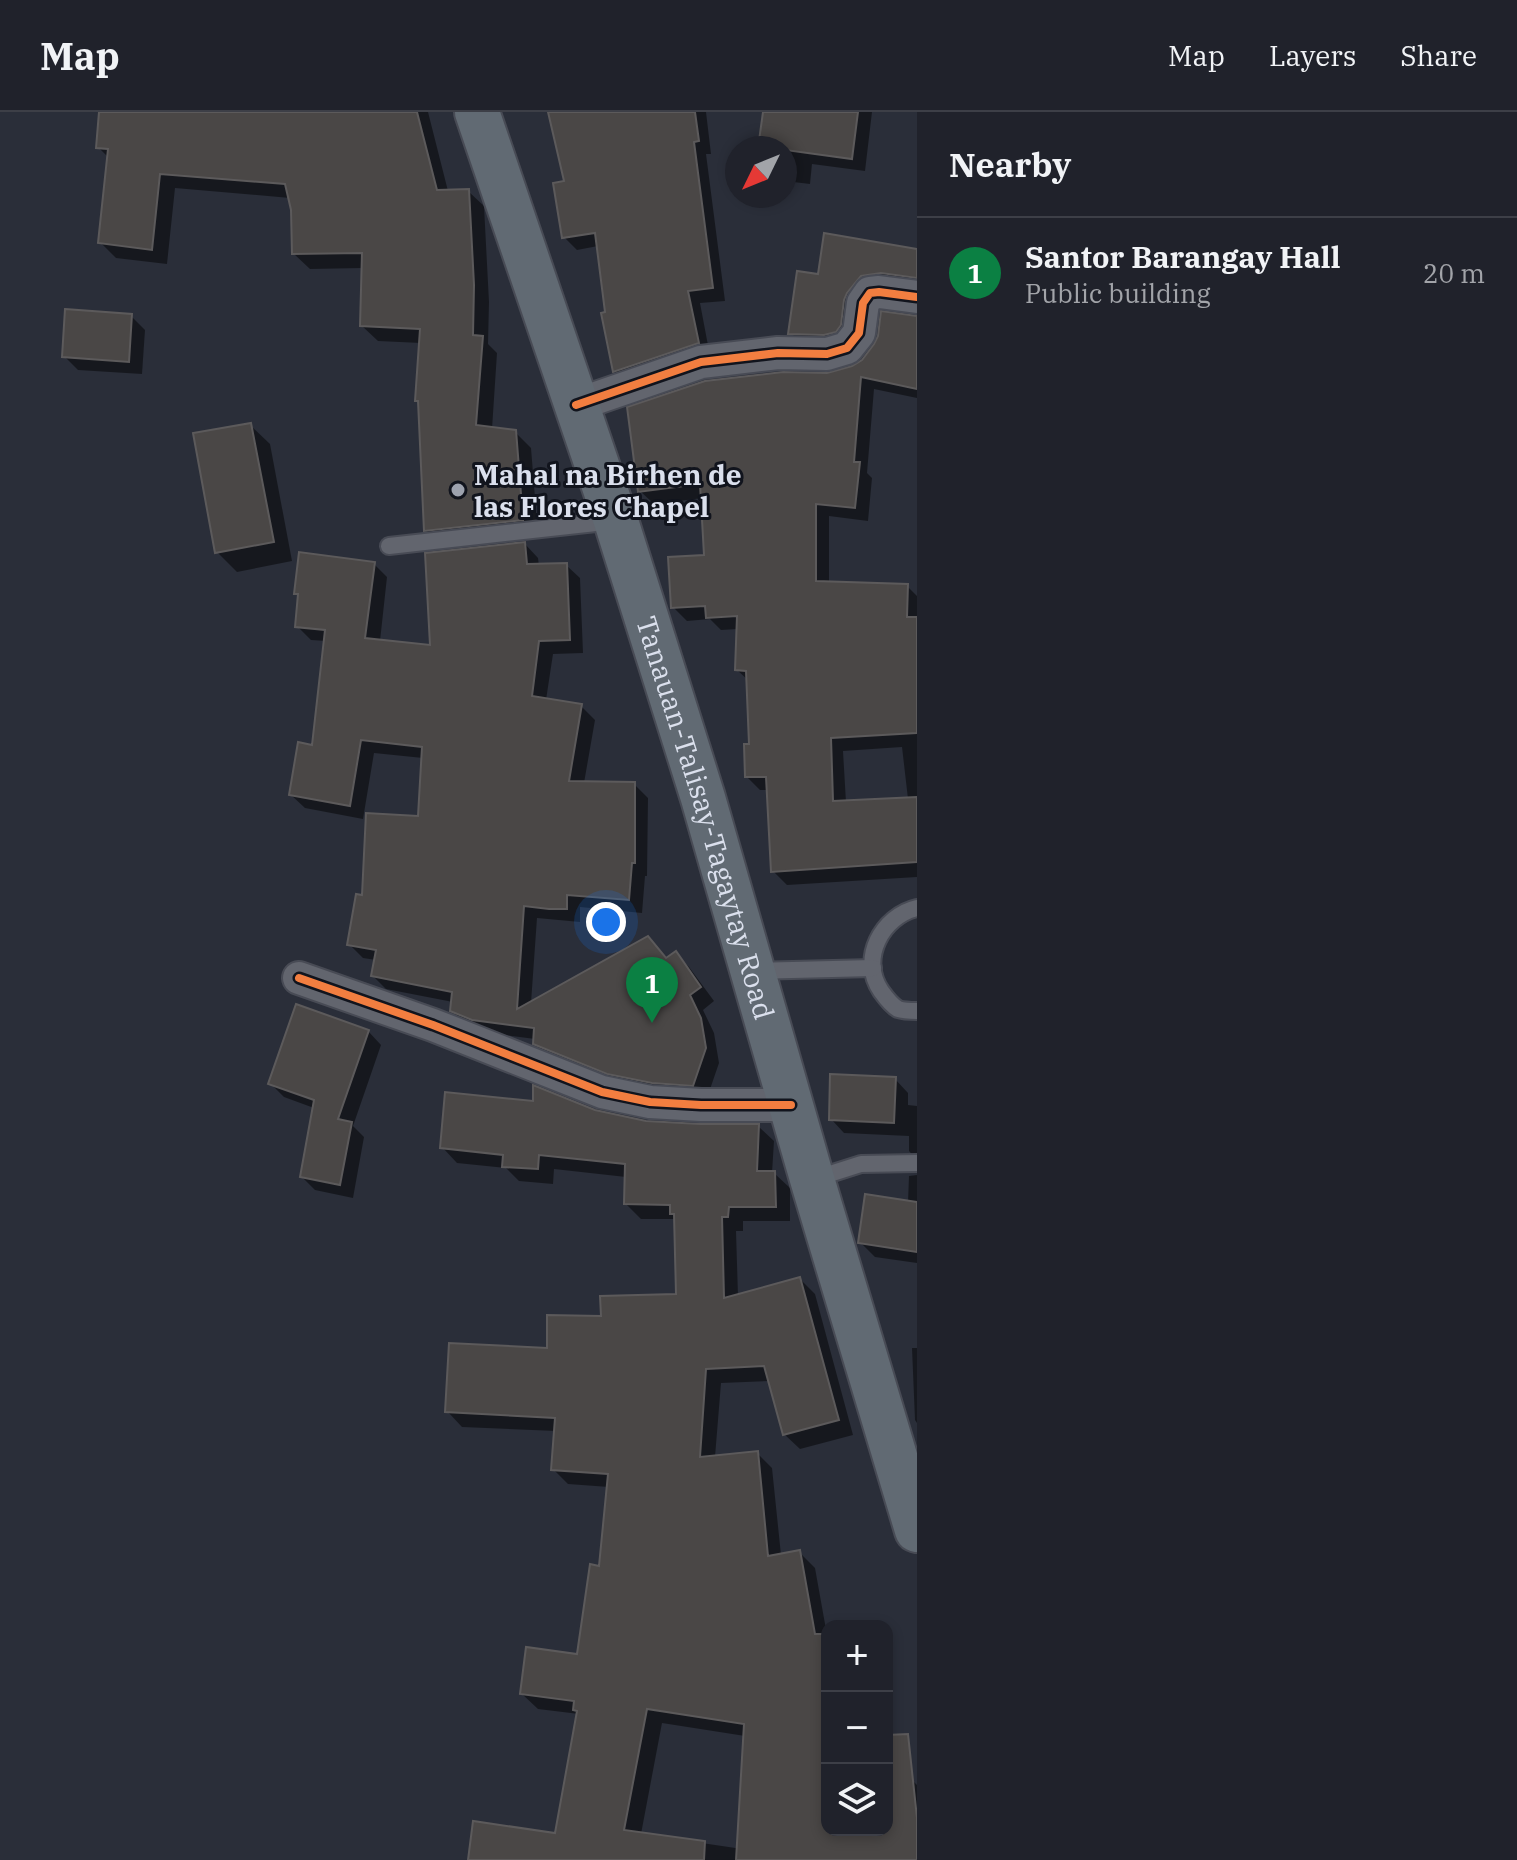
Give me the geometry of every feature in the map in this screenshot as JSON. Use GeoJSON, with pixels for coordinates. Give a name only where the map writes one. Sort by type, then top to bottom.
{"type":"FeatureCollection","features":[{"type":"Feature","properties":{"kind":"main road","name":"Tanauan-Talisay-Tagaytay Road"},"geometry":{"type":"LineString","coordinates":[[477,112],[616,521],[703,798],[917,1530]]}},
{"type":"Feature","properties":{"kind":"street"},"geometry":{"type":"LineString","coordinates":[[576,405],[701,362],[778,353],[827,354],[847,348],[859,333],[863,303],[870,293],[917,297]]}},
{"type":"Feature","properties":{"kind":"street"},"geometry":{"type":"LineString","coordinates":[[299,978],[433,1025],[602,1092],[650,1102],[791,1105]]}},
{"type":"Feature","properties":{"kind":"lane"},"geometry":{"type":"LineString","coordinates":[[389,546],[616,521]]}},
{"type":"Feature","properties":{"kind":"lane"},"geometry":{"type":"LineString","coordinates":[[917,908],[892,920],[880,934],[874,950],[873,968],[878,986],[889,1002],[899,1009],[917,1011]]}},
{"type":"Feature","properties":{"kind":"lane"},"geometry":{"type":"LineString","coordinates":[[752,971],[873,968]]}},
{"type":"Feature","properties":{"kind":"lane"},"geometry":{"type":"LineString","coordinates":[[812,1179],[861,1164],[917,1163]]}},
{"type":"Feature","properties":{"kind":"building"},"geometry":{"type":"Polygon","coordinates":[[[99,112],[417,112],[437,190],[469,189],[473,335],[483,336],[476,425],[516,430],[523,520],[424,531],[418,401],[415,401],[420,329],[360,326],[362,253],[292,254],[291,210],[285,184],[160,174],[152,250],[98,243],[108,149],[96,148],[99,112]]]}},
{"type":"Feature","properties":{"kind":"building"},"geometry":{"type":"Polygon","coordinates":[[[548,112],[695,112],[699,141],[694,142],[713,288],[688,291],[699,343],[613,372],[601,313],[605,312],[595,233],[562,238],[553,183],[564,181],[548,112]]]}},
{"type":"Feature","properties":{"kind":"building"},"geometry":{"type":"Polygon","coordinates":[[[763,112],[858,112],[852,159],[797,152],[797,136],[760,136],[763,112]]]}},
{"type":"Feature","properties":{"kind":"building"},"geometry":{"type":"Polygon","coordinates":[[[824,233],[917,249],[917,278],[881,273],[861,276],[847,293],[841,325],[836,332],[824,335],[788,334],[797,271],[818,274],[824,233]]]}},
{"type":"Feature","properties":{"kind":"building"},"geometry":{"type":"Polygon","coordinates":[[[65,309],[132,314],[129,362],[62,357],[65,309]]]}},
{"type":"Feature","properties":{"kind":"building"},"geometry":{"type":"Polygon","coordinates":[[[881,311],[917,316],[917,389],[861,377],[854,462],[860,462],[855,508],[816,504],[816,581],[908,584],[907,617],[917,617],[917,733],[831,738],[833,801],[917,797],[917,862],[771,872],[766,777],[745,777],[744,744],[749,744],[746,671],[735,670],[737,616],[706,618],[705,606],[671,608],[668,557],[704,555],[700,484],[638,492],[627,407],[705,381],[783,372],[827,373],[852,366],[862,360],[874,344],[881,311]]]}},
{"type":"Feature","properties":{"kind":"building"},"geometry":{"type":"Polygon","coordinates":[[[251,423],[274,542],[215,553],[193,433],[251,423]]]}},
{"type":"Feature","properties":{"kind":"building"},"geometry":{"type":"Polygon","coordinates":[[[525,542],[527,564],[567,563],[570,640],[539,641],[532,696],[582,704],[569,781],[635,782],[635,863],[632,863],[629,900],[567,895],[567,909],[524,906],[517,1009],[648,936],[666,958],[676,951],[701,987],[690,995],[701,1018],[706,1048],[693,1086],[652,1083],[607,1074],[533,1044],[534,1028],[472,1020],[450,1011],[452,992],[371,976],[376,950],[347,945],[356,894],[362,895],[366,813],[418,816],[422,747],[361,740],[350,806],[289,795],[298,742],[312,745],[325,630],[295,627],[298,594],[294,594],[299,552],[375,562],[365,638],[430,645],[425,553],[525,542]]]}},
{"type":"Feature","properties":{"kind":"building"},"geometry":{"type":"Polygon","coordinates":[[[296,1004],[369,1030],[338,1119],[352,1122],[340,1185],[300,1177],[314,1100],[268,1084],[296,1004]]]}},
{"type":"Feature","properties":{"kind":"building"},"geometry":{"type":"Polygon","coordinates":[[[830,1074],[896,1077],[894,1123],[829,1120],[830,1074]]]}},
{"type":"Feature","properties":{"kind":"building"},"geometry":{"type":"Polygon","coordinates":[[[533,1085],[595,1110],[646,1121],[759,1124],[757,1171],[775,1171],[776,1207],[729,1207],[728,1217],[722,1217],[724,1298],[800,1277],[839,1420],[783,1435],[764,1366],[706,1369],[700,1457],[758,1451],[768,1556],[800,1550],[815,1634],[821,1634],[821,1836],[893,1836],[893,1735],[908,1734],[917,1818],[917,1860],[736,1860],[744,1724],[647,1709],[624,1830],[705,1841],[704,1860],[468,1860],[473,1821],[555,1833],[577,1711],[573,1710],[574,1701],[520,1694],[526,1647],[577,1654],[590,1564],[599,1566],[608,1474],[551,1470],[555,1418],[445,1412],[449,1343],[547,1348],[547,1315],[601,1316],[600,1296],[676,1294],[674,1214],[670,1214],[670,1205],[624,1204],[625,1164],[539,1155],[538,1169],[502,1167],[503,1155],[440,1148],[445,1092],[533,1101],[533,1085]]]}},
{"type":"Feature","properties":{"kind":"building"},"geometry":{"type":"Polygon","coordinates":[[[865,1194],[917,1202],[917,1252],[858,1243],[865,1194]]]}},
{"type":"Feature","properties":{"kind":"cycle path"},"geometry":{"type":"LineString","coordinates":[[576,405],[701,362],[778,353],[827,354],[847,348],[859,333],[863,303],[870,293],[917,297]]}},
{"type":"Feature","properties":{"kind":"cycle path"},"geometry":{"type":"LineString","coordinates":[[299,978],[433,1025],[602,1092],[650,1102],[791,1105]]}},
{"type":"Feature","properties":{"kind":"place","name":"Mahal na Birhen de las Flores Chapel"},"geometry":{"type":"Point","coordinates":[458,490]}},
{"type":"Feature","properties":{"kind":"place","name":"Santor Barangay Hall"},"geometry":{"type":"Point","coordinates":[652,1023]}}]}
